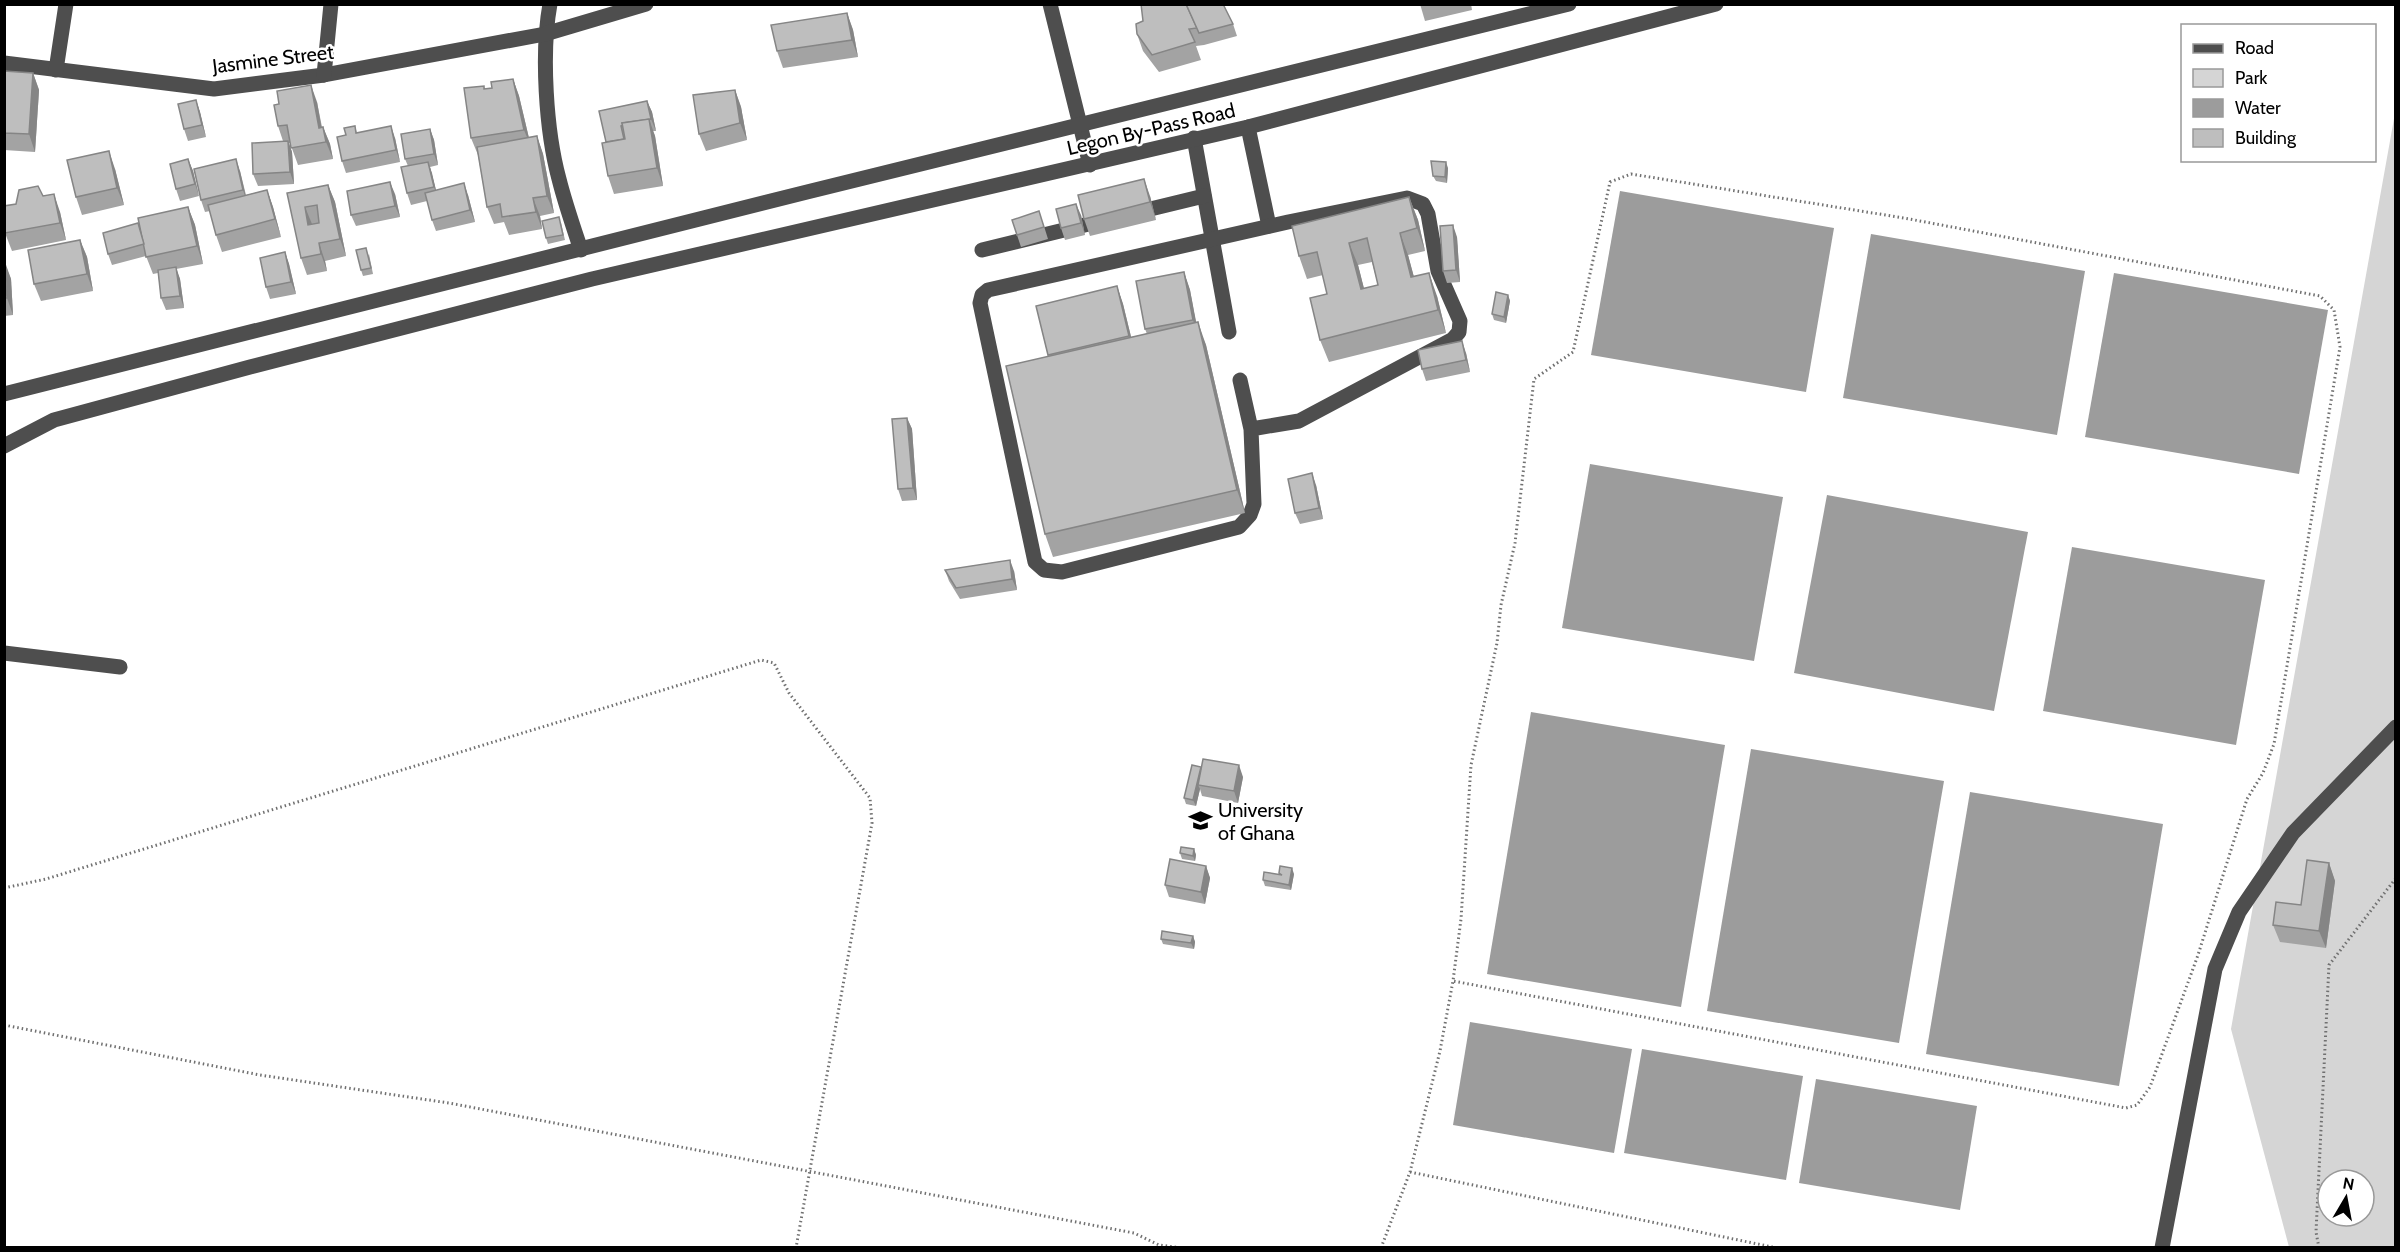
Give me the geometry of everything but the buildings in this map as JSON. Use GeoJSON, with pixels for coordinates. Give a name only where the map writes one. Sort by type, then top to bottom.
{"type":"FeatureCollection","features":[{"type":"Feature","properties":{"kind":"street"},"geometry":{"type":"LineString","coordinates":[[56,70],[66,4]]}},
{"type":"Feature","properties":{"kind":"street"},"geometry":{"type":"LineString","coordinates":[[324,75],[331,4]]}},
{"type":"Feature","properties":{"kind":"street"},"geometry":{"type":"LineString","coordinates":[[550,4],[545,34],[550,122],[558,177],[581,250]]}},
{"type":"Feature","properties":{"kind":"street","name":"Jasmine Street"},"geometry":{"type":"LineString","coordinates":[[4,63],[214,89],[324,75],[545,34],[646,4]]}},
{"type":"Feature","properties":{"kind":"street"},"geometry":{"type":"LineString","coordinates":[[1050,4],[1090,165]]}},
{"type":"Feature","properties":{"kind":"street"},"geometry":{"type":"LineString","coordinates":[[4,394],[1079,124],[1569,4]]}},
{"type":"Feature","properties":{"kind":"street","name":"Legon By-Pass Road"},"geometry":{"type":"LineString","coordinates":[[4,447],[54,420],[592,279],[1248,127],[1716,4]]}},
{"type":"Feature","properties":{"kind":"street"},"geometry":{"type":"LineString","coordinates":[[1248,127],[1269,226]]}},
{"type":"Feature","properties":{"kind":"street"},"geometry":{"type":"LineString","coordinates":[[1194,138],[1229,332]]}},
{"type":"Feature","properties":{"kind":"street"},"geometry":{"type":"LineString","coordinates":[[982,250],[1204,196]]}},
{"type":"Feature","properties":{"kind":"street"},"geometry":{"type":"LineString","coordinates":[[1240,380],[1251,429],[1254,504],[1250,515],[1239,528],[1062,572],[1044,570],[1035,562],[980,303],[982,295],[988,290],[1269,226],[1407,198],[1423,204],[1428,214],[1438,271],[1460,321],[1459,332],[1453,339],[1299,422],[1251,429]]}},
{"type":"Feature","properties":{"kind":"street"},"geometry":{"type":"LineString","coordinates":[[4,653],[120,667]]}},
{"type":"Feature","properties":{"kind":"street"},"geometry":{"type":"LineString","coordinates":[[2162,1248],[2215,969],[2239,912],[2293,833],[2396,727]]}},
{"type":"Feature","properties":{"kind":"path"},"geometry":{"type":"LineString","coordinates":[[1381,1248],[1410,1172],[1440,1051],[1453,981],[1461,919],[1471,765],[1515,543],[1534,379],[1573,352],[1610,182],[1631,174],[1904,218],[2320,296],[2334,310],[2340,347],[2274,744],[2263,773],[2247,799],[2198,955],[2150,1087],[2137,1105],[2126,1108],[1453,981]]}},
{"type":"Feature","properties":{"kind":"path"},"geometry":{"type":"LineString","coordinates":[[4,888],[46,879],[761,660],[774,663],[789,693],[870,798],[872,823],[796,1248]]}},
{"type":"Feature","properties":{"kind":"path"},"geometry":{"type":"LineString","coordinates":[[2319,1248],[2316,1232],[2329,965],[2396,878]]}},
{"type":"Feature","properties":{"kind":"path"},"geometry":{"type":"LineString","coordinates":[[4,1025],[260,1075],[449,1102],[809,1170],[1134,1233],[1159,1245],[1183,1248]]}},
{"type":"Feature","properties":{"kind":"path"},"geometry":{"type":"LineString","coordinates":[[1410,1172],[1777,1248]]}},
{"type":"Feature","properties":{"kind":"green space"},"geometry":{"type":"Polygon","coordinates":[[[2395,113],[2395,1247],[2289,1247],[2231,1029],[2395,113]]]}},
{"type":"Feature","properties":{"kind":"water"},"geometry":{"type":"Polygon","coordinates":[[[1620,191],[1834,228],[1806,392],[1591,355],[1620,191]]]}},
{"type":"Feature","properties":{"kind":"water"},"geometry":{"type":"Polygon","coordinates":[[[1871,234],[2085,271],[2057,435],[1843,398],[1871,234]]]}},
{"type":"Feature","properties":{"kind":"water"},"geometry":{"type":"Polygon","coordinates":[[[2114,273],[2328,310],[2299,474],[2085,437],[2114,273]]]}},
{"type":"Feature","properties":{"kind":"water"},"geometry":{"type":"Polygon","coordinates":[[[1590,464],[1783,497],[1754,661],[1562,628],[1590,464]]]}},
{"type":"Feature","properties":{"kind":"water"},"geometry":{"type":"Polygon","coordinates":[[[1827,495],[2028,532],[1994,711],[1794,673],[1827,495]]]}},
{"type":"Feature","properties":{"kind":"water"},"geometry":{"type":"Polygon","coordinates":[[[2072,547],[2265,580],[2236,745],[2043,711],[2072,547]]]}},
{"type":"Feature","properties":{"kind":"water"},"geometry":{"type":"Polygon","coordinates":[[[1531,712],[1725,745],[1681,1007],[1487,974],[1531,712]]]}},
{"type":"Feature","properties":{"kind":"water"},"geometry":{"type":"Polygon","coordinates":[[[1751,749],[1944,781],[1899,1043],[1707,1011],[1751,749]]]}},
{"type":"Feature","properties":{"kind":"water"},"geometry":{"type":"Polygon","coordinates":[[[1970,792],[2163,824],[2119,1086],[1926,1054],[1970,792]]]}},
{"type":"Feature","properties":{"kind":"water"},"geometry":{"type":"Polygon","coordinates":[[[1470,1022],[1632,1049],[1614,1153],[1453,1125],[1470,1022]]]}},
{"type":"Feature","properties":{"kind":"water"},"geometry":{"type":"Polygon","coordinates":[[[1642,1049],[1803,1076],[1786,1180],[1624,1153],[1642,1049]]]}},
{"type":"Feature","properties":{"kind":"water"},"geometry":{"type":"Polygon","coordinates":[[[1816,1079],[1977,1106],[1960,1210],[1799,1183],[1816,1079]]]}},
{"type":"Feature","properties":{"kind":"place","name":"University of Ghana"},"geometry":{"type":"Point","coordinates":[1200,821]}}]}
